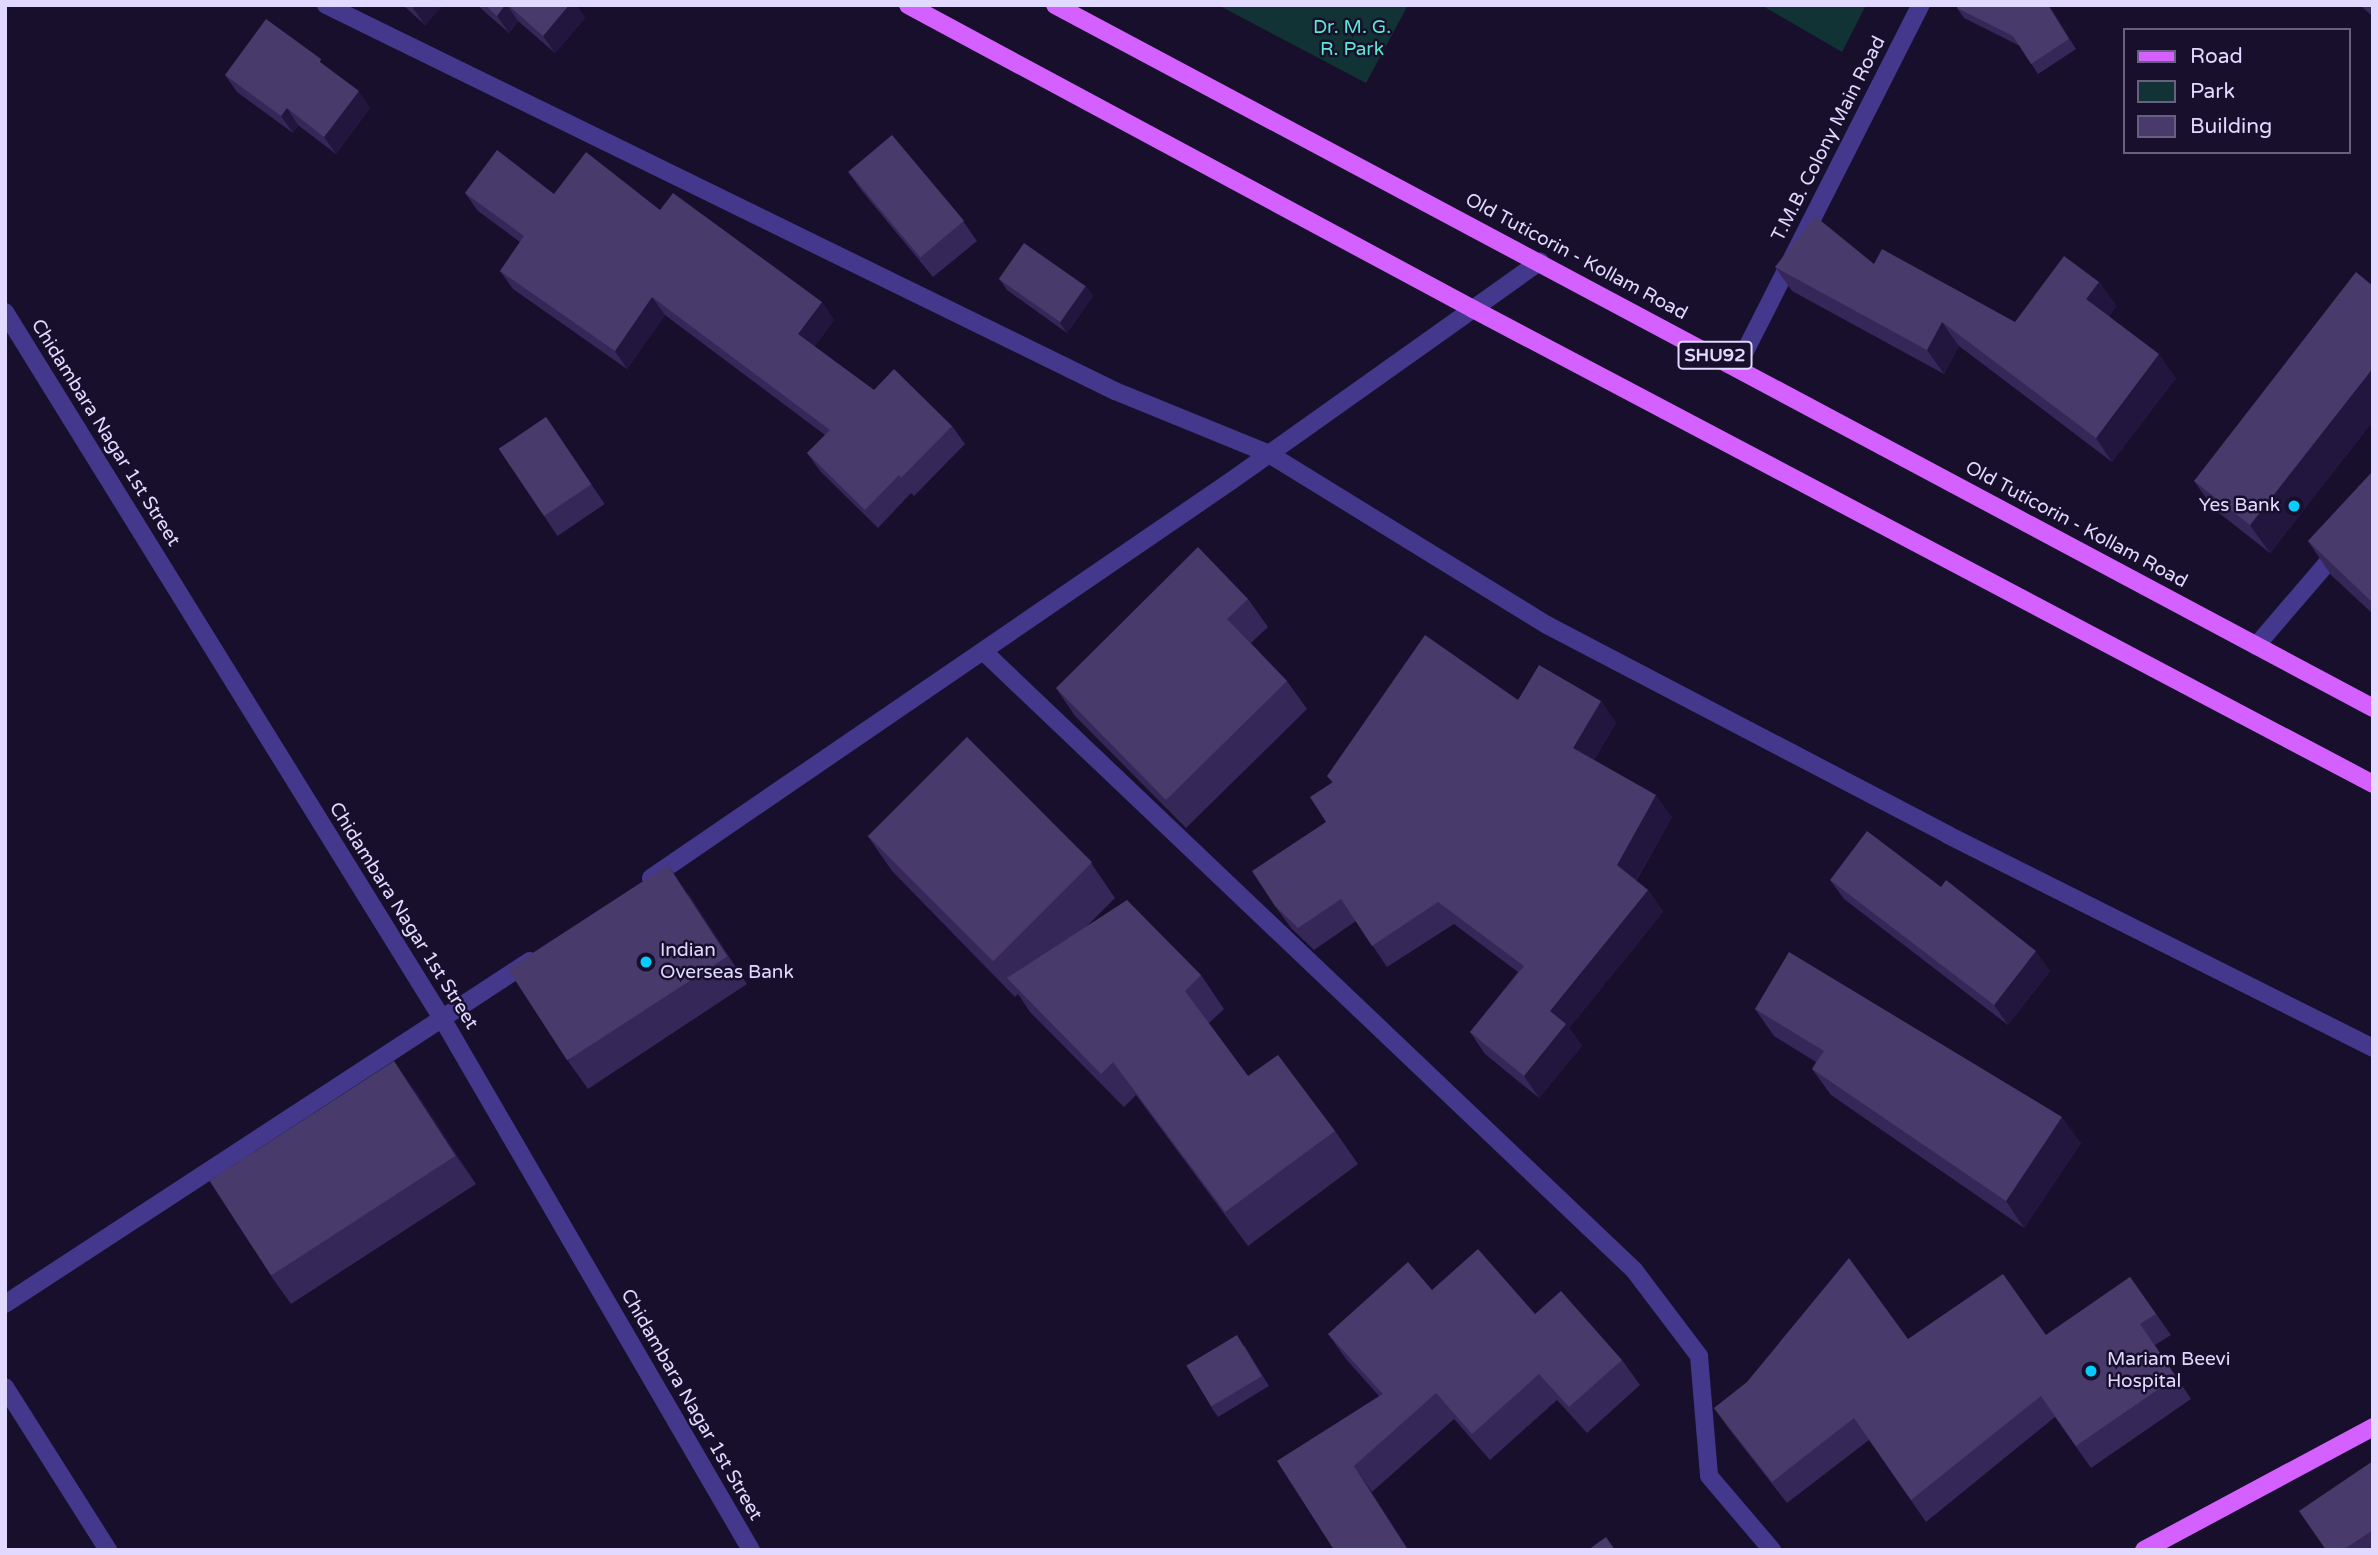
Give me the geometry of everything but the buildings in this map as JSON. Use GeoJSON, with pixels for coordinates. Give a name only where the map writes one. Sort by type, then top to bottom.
{"type":"FeatureCollection","features":[{"type":"Feature","properties":{"kind":"main road"},"geometry":{"type":"LineString","coordinates":[[908,5],[1473,309],[2373,784]]}},
{"type":"Feature","properties":{"kind":"main road","name":"Old Tuticorin - Kollam Road"},"geometry":{"type":"LineString","coordinates":[[1055,5],[1540,261],[2373,708]]}},
{"type":"Feature","properties":{"kind":"main road"},"geometry":{"type":"LineString","coordinates":[[2144,1550],[2373,1427]]}},
{"type":"Feature","properties":{"kind":"street"},"geometry":{"type":"LineString","coordinates":[[326,5],[1115,391],[1269,454],[1547,625],[1948,835],[2373,1048]]}},
{"type":"Feature","properties":{"kind":"street","name":"T.M.B. Colony Main Road"},"geometry":{"type":"LineString","coordinates":[[1737,367],[1921,5]]}},
{"type":"Feature","properties":{"kind":"street"},"geometry":{"type":"LineString","coordinates":[[638,887],[1269,454],[1540,261]]}},
{"type":"Feature","properties":{"kind":"street","name":"Chidambara Nagar 1st Street"},"geometry":{"type":"LineString","coordinates":[[5,312],[443,1020],[751,1550]]}},
{"type":"Feature","properties":{"kind":"street"},"geometry":{"type":"LineString","coordinates":[[2256,646],[2355,530]]}},
{"type":"Feature","properties":{"kind":"street"},"geometry":{"type":"LineString","coordinates":[[983,651],[1634,1270],[1699,1356],[1709,1476],[1772,1550]]}},
{"type":"Feature","properties":{"kind":"street"},"geometry":{"type":"LineString","coordinates":[[5,1304],[547,950]]}},
{"type":"Feature","properties":{"kind":"street"},"geometry":{"type":"LineString","coordinates":[[5,1387],[108,1550]]}},
{"type":"Feature","properties":{"kind":"green space","name":"Dr. M. G. R. Park"},"geometry":{"type":"Polygon","coordinates":[[[1218,5],[1408,5],[1366,83],[1218,5]]]}},
{"type":"Feature","properties":{"kind":"green space"},"geometry":{"type":"Polygon","coordinates":[[[1761,5],[1866,5],[1842,52],[1761,5]]]}},
{"type":"Feature","properties":{"kind":"place","name":"Yes Bank"},"geometry":{"type":"Point","coordinates":[2294,506]}},
{"type":"Feature","properties":{"kind":"place","name":"Indian Overseas Bank"},"geometry":{"type":"Point","coordinates":[646,962]}},
{"type":"Feature","properties":{"kind":"place","name":"Mariam Beevi Hospital"},"geometry":{"type":"Point","coordinates":[2091,1371]}}]}
